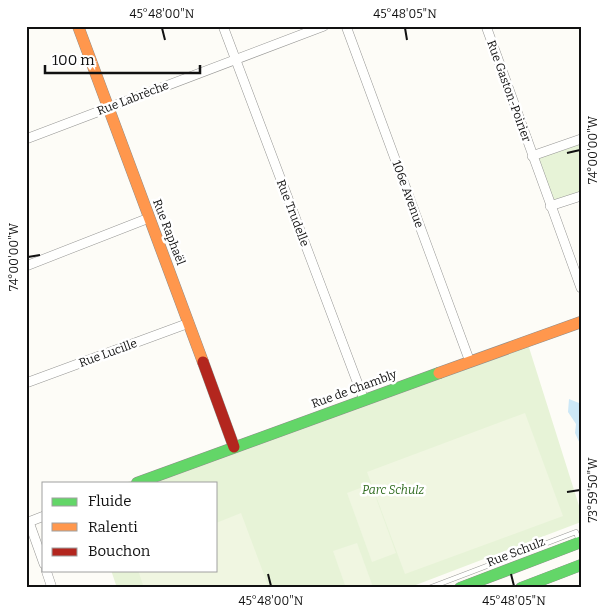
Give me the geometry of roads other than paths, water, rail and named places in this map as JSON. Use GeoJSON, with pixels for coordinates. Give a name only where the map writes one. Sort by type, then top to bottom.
{"type":"FeatureCollection","features":[{"type":"Feature","properties":{"kind":"street","name":"Rue Raphaël"},"geometry":{"type":"LineString","coordinates":[[78,26],[234,447]]}},
{"type":"Feature","properties":{"kind":"street","name":"Rue Trudelle"},"geometry":{"type":"LineString","coordinates":[[223,26],[364,400]]}},
{"type":"Feature","properties":{"kind":"street","name":"Rue Labrèche"},"geometry":{"type":"LineString","coordinates":[[26,139],[324,26]]}},
{"type":"Feature","properties":{"kind":"street","name":"106e Avenue"},"geometry":{"type":"LineString","coordinates":[[346,26],[470,362]]}},
{"type":"Feature","properties":{"kind":"street","name":"Rue Gaston-Poirier"},"geometry":{"type":"LineString","coordinates":[[486,26],[581,288]]}},
{"type":"Feature","properties":{"kind":"street","name":"Rue Gaston-Poirier"},"geometry":{"type":"LineString","coordinates":[[532,156],[581,139]]}},
{"type":"Feature","properties":{"kind":"street"},"geometry":{"type":"LineString","coordinates":[[550,206],[581,196]]}},
{"type":"Feature","properties":{"kind":"street"},"geometry":{"type":"LineString","coordinates":[[26,266],[149,218]]}},
{"type":"Feature","properties":{"kind":"street","name":"Rue de Chambly"},"geometry":{"type":"LineString","coordinates":[[140,482],[581,322]]}},
{"type":"Feature","properties":{"kind":"street","name":"Rue Lucille"},"geometry":{"type":"LineString","coordinates":[[26,383],[189,323]]}},
{"type":"Feature","properties":{"kind":"street"},"geometry":{"type":"LineString","coordinates":[[42,517],[28,522],[42,559]]}},
{"type":"Feature","properties":{"kind":"street","name":"Rue Schulz"},"geometry":{"type":"LineString","coordinates":[[460,588],[580,542]]}},
{"type":"Feature","properties":{"kind":"street"},"geometry":{"type":"LineString","coordinates":[[543,556],[551,576]]}},
{"type":"Feature","properties":{"kind":"street"},"geometry":{"type":"LineString","coordinates":[[521,588],[581,564]]}},
{"type":"Feature","properties":{"kind":"street"},"geometry":{"type":"LineString","coordinates":[[47,572],[52,588]]}},
{"type":"Feature","properties":{"kind":"lane"},"geometry":{"type":"LineString","coordinates":[[429,588],[576,532],[580,542]]}},
{"type":"Feature","properties":{"kind":"water"},"geometry":{"type":"Polygon","coordinates":[[[569,399],[579,403],[581,411],[581,446],[575,433],[576,424],[568,412],[569,399]]]}},
{"type":"Feature","properties":{"kind":"park label","name":"Parc Schulz"},"geometry":{"type":"Point","coordinates":[393,490]}}]}
